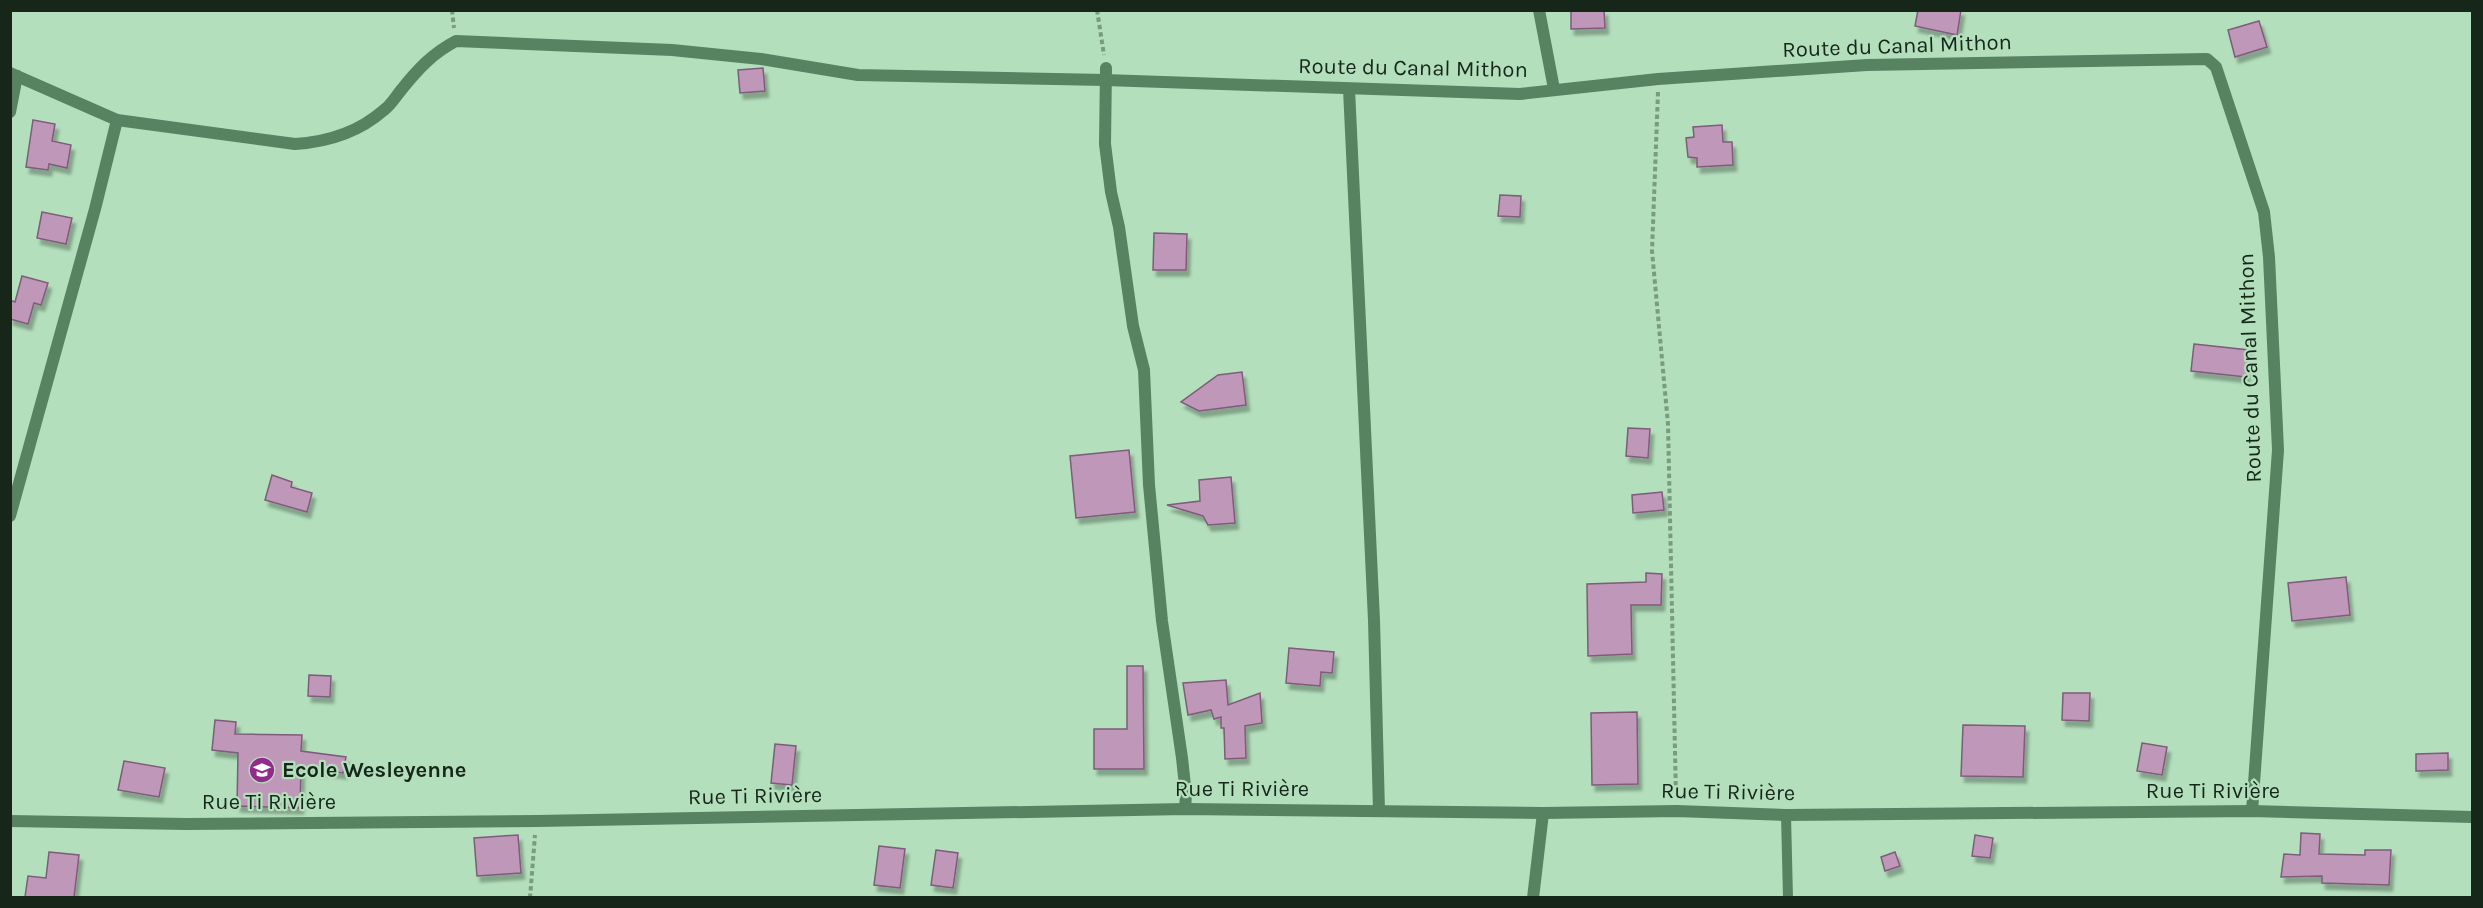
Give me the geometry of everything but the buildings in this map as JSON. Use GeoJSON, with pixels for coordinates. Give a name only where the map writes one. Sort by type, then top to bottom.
{"type":"FeatureCollection","features":[{"type":"Feature","properties":{"kind":"street"},"geometry":{"type":"LineString","coordinates":[[1539,10],[1554,89]]}},
{"type":"Feature","properties":{"kind":"street","name":"Route du Canal Mithon"},"geometry":{"type":"LineString","coordinates":[[14,74],[117,120],[295,144],[317,143],[362,126],[385,110],[418,68],[438,51],[456,41],[672,50],[761,59],[858,75],[1105,74],[1349,89],[1520,94],[1658,79],[1878,65],[2207,59],[2216,67],[2264,212],[2269,257],[2278,450],[2252,811]]}},
{"type":"Feature","properties":{"kind":"street"},"geometry":{"type":"LineString","coordinates":[[10,112],[14,74]]}},
{"type":"Feature","properties":{"kind":"street"},"geometry":{"type":"LineString","coordinates":[[1105,74],[1105,144],[1133,326],[1144,370],[1150,496],[1162,621],[1182,758],[1186,795],[1185,809]]}},
{"type":"Feature","properties":{"kind":"street"},"geometry":{"type":"LineString","coordinates":[[1349,89],[1374,620],[1379,811]]}},
{"type":"Feature","properties":{"kind":"street"},"geometry":{"type":"LineString","coordinates":[[10,516],[95,209],[117,120]]}},
{"type":"Feature","properties":{"kind":"street","name":"Rue Ti Rivière"},"geometry":{"type":"LineString","coordinates":[[10,820],[186,824],[537,821],[1185,809],[1543,813],[1677,811],[1786,815],[2252,811],[2472,817]]}},
{"type":"Feature","properties":{"kind":"street"},"geometry":{"type":"LineString","coordinates":[[1533,897],[1543,813]]}},
{"type":"Feature","properties":{"kind":"lane"},"geometry":{"type":"LineString","coordinates":[[1786,815],[1788,897]]}},
{"type":"Feature","properties":{"kind":"path"},"geometry":{"type":"LineString","coordinates":[[1098,10],[1105,74]]}},
{"type":"Feature","properties":{"kind":"path"},"geometry":{"type":"LineString","coordinates":[[1658,79],[1652,251],[1668,424],[1677,811]]}},
{"type":"Feature","properties":{"kind":"path"},"geometry":{"type":"LineString","coordinates":[[530,897],[537,821]]}},
{"type":"Feature","properties":{"kind":"place","name":"Ecole Wesleyenne"},"geometry":{"type":"Point","coordinates":[262,770]}}]}
